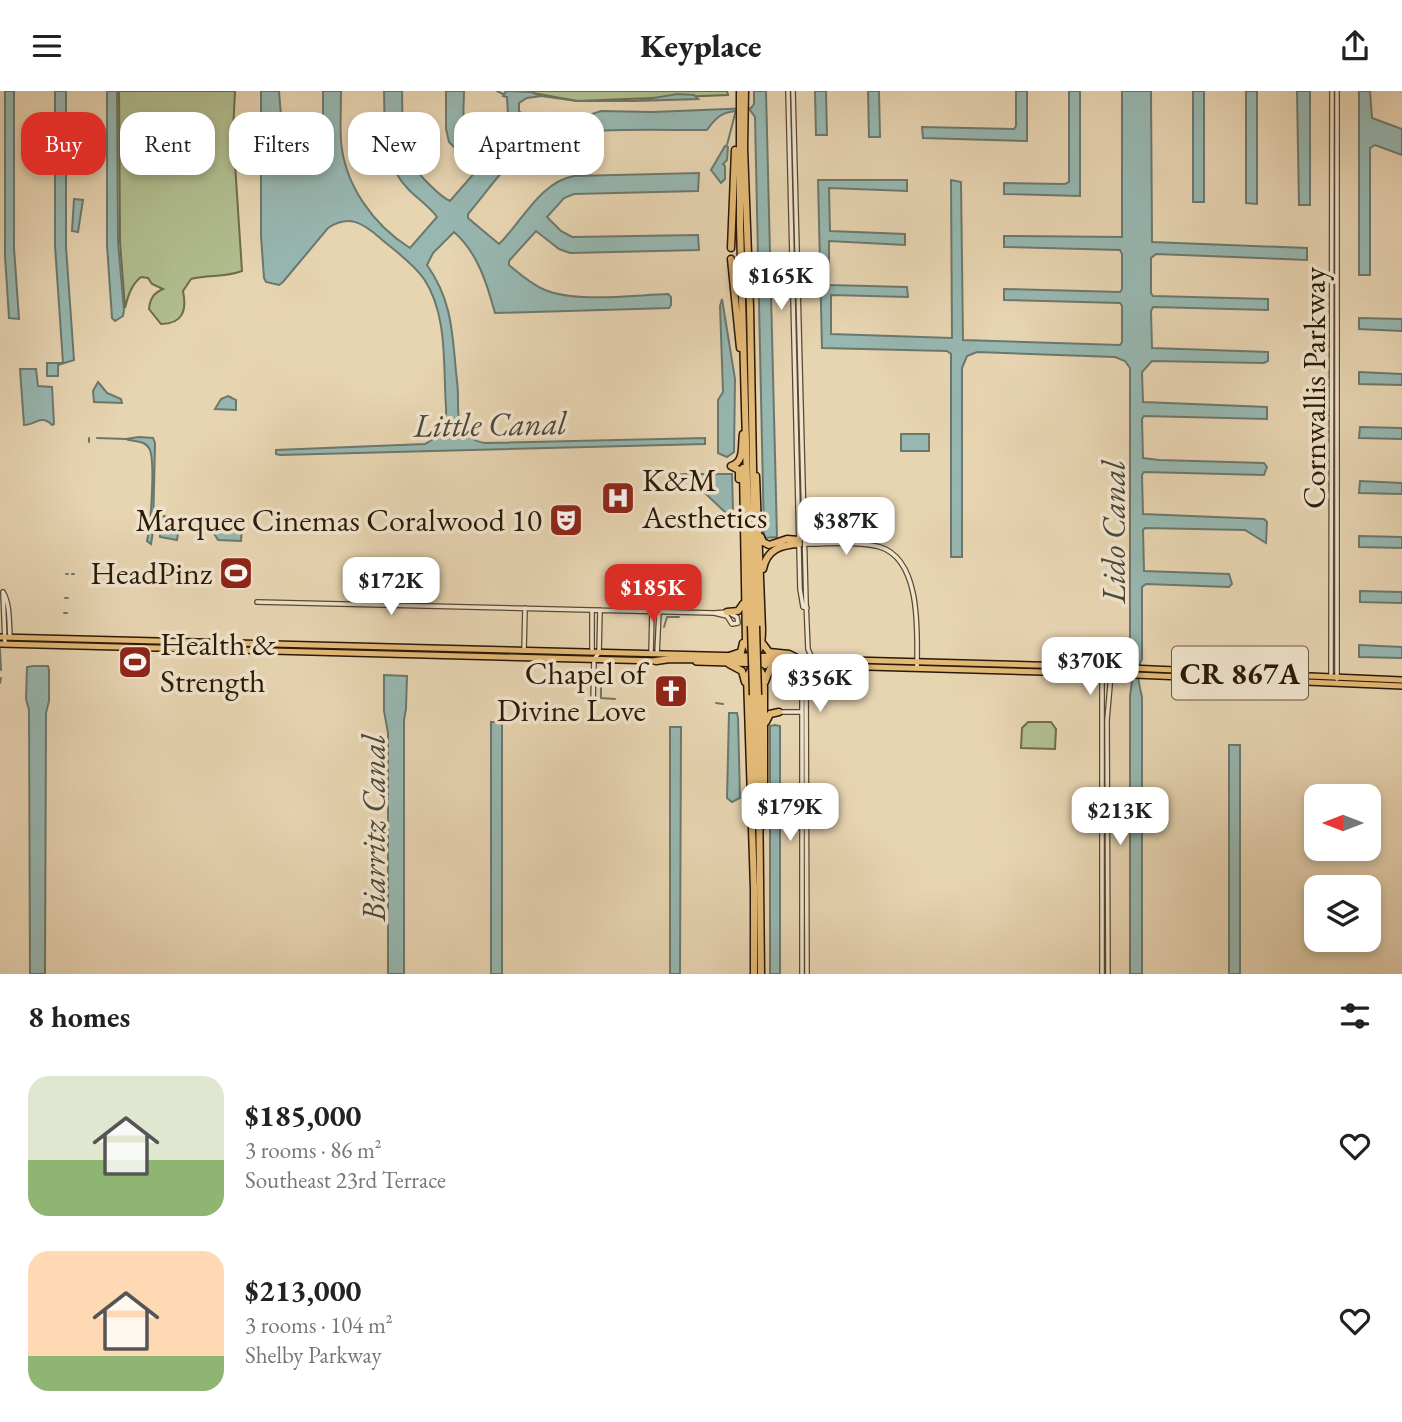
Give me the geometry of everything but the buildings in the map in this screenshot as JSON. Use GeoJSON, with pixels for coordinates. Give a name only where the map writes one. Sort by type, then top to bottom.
{"type":"FeatureCollection","features":[{"type":"Feature","properties":{"kind":"highway"},"geometry":{"type":"LineString","coordinates":[[743,91],[755,626]]}},
{"type":"Feature","properties":{"kind":"highway"},"geometry":{"type":"LineString","coordinates":[[731,248],[733,172],[742,114]]}},
{"type":"Feature","properties":{"kind":"highway"},"geometry":{"type":"LineString","coordinates":[[742,114],[739,196],[745,413],[759,695],[761,974]]}},
{"type":"Feature","properties":{"kind":"highway"},"geometry":{"type":"LineString","coordinates":[[731,259],[744,384]]}},
{"type":"Feature","properties":{"kind":"highway"},"geometry":{"type":"LineString","coordinates":[[729,656],[743,650],[745,610],[739,472],[731,466],[741,460],[745,413]]}},
{"type":"Feature","properties":{"kind":"highway"},"geometry":{"type":"LineString","coordinates":[[743,545],[744,428]]}},
{"type":"Feature","properties":{"kind":"highway"},"geometry":{"type":"LineString","coordinates":[[752,429],[761,535],[765,543],[787,539],[801,543]]}},
{"type":"Feature","properties":{"kind":"highway"},"geometry":{"type":"LineString","coordinates":[[755,626],[758,510]]}},
{"type":"Feature","properties":{"kind":"highway"},"geometry":{"type":"LineString","coordinates":[[754,974],[759,695],[763,675],[747,646],[755,626],[764,614],[763,569],[768,556],[777,548],[801,543]]}},
{"type":"Feature","properties":{"kind":"highway"},"geometry":{"type":"LineString","coordinates":[[727,612],[737,611],[742,607],[744,571]]}},
{"type":"Feature","properties":{"kind":"highway"},"geometry":{"type":"LineString","coordinates":[[745,610],[764,648],[769,652],[797,657]]}},
{"type":"Feature","properties":{"kind":"highway"},"geometry":{"type":"LineString","coordinates":[[761,872],[765,804],[765,727],[759,695],[747,677],[761,649],[762,640]]}},
{"type":"Feature","properties":{"kind":"highway"},"geometry":{"type":"LineString","coordinates":[[655,656],[755,661],[816,659]]}},
{"type":"Feature","properties":{"kind":"highway"},"geometry":{"type":"LineString","coordinates":[[729,664],[743,673],[770,709],[779,712]]}},
{"type":"Feature","properties":{"kind":"highway"},"geometry":{"type":"LineString","coordinates":[[759,695],[771,667],[777,665]]}},
{"type":"Feature","properties":{"kind":"highway"},"geometry":{"type":"LineString","coordinates":[[765,727],[769,715],[779,712]]}},
{"type":"Feature","properties":{"kind":"main road","name":"CR 867A"},"geometry":{"type":"LineString","coordinates":[[4,640],[428,655],[729,656],[793,666],[1107,667],[1235,680],[1402,680]]}},
{"type":"Feature","properties":{"kind":"main road","name":"CR 867A"},"geometry":{"type":"LineString","coordinates":[[4,640],[25,644],[109,640],[595,655]]}},
{"type":"Feature","properties":{"kind":"main road"},"geometry":{"type":"LineString","coordinates":[[219,649],[258,647],[264,644]]}},
{"type":"Feature","properties":{"kind":"main road"},"geometry":{"type":"LineString","coordinates":[[428,655],[434,651],[462,649]]}},
{"type":"Feature","properties":{"kind":"main road"},"geometry":{"type":"LineString","coordinates":[[491,656],[524,651]]}},
{"type":"Feature","properties":{"kind":"main road","name":"CR 867A"},"geometry":{"type":"LineString","coordinates":[[655,656],[729,664],[797,657],[1102,674],[1130,670]]}},
{"type":"Feature","properties":{"kind":"main road"},"geometry":{"type":"LineString","coordinates":[[1078,673],[1099,671],[1107,667]]}},
{"type":"Feature","properties":{"kind":"main road"},"geometry":{"type":"LineString","coordinates":[[1102,674],[1130,670]]}},
{"type":"Feature","properties":{"kind":"main road","name":"CR 867A"},"geometry":{"type":"LineString","coordinates":[[1143,672],[1253,673],[1402,686]]}},
{"type":"Feature","properties":{"kind":"main road"},"geometry":{"type":"LineString","coordinates":[[1235,680],[1253,673]]}},
{"type":"Feature","properties":{"kind":"street"},"geometry":{"type":"LineString","coordinates":[[790,91],[798,378],[800,589],[803,607],[807,608],[808,649],[816,659]]}},
{"type":"Feature","properties":{"kind":"street","name":"Cornwallis Parkway"},"geometry":{"type":"LineString","coordinates":[[1332,91],[1335,297],[1334,681]]}},
{"type":"Feature","properties":{"kind":"street","name":"Cornwallis Parkway"},"geometry":{"type":"LineString","coordinates":[[1334,144],[1337,91]]}},
{"type":"Feature","properties":{"kind":"street"},"geometry":{"type":"LineString","coordinates":[[801,543],[876,546],[890,551],[899,559],[916,603],[917,665]]}},
{"type":"Feature","properties":{"kind":"street"},"geometry":{"type":"LineString","coordinates":[[3,591],[8,609],[4,640],[3,591]]}},
{"type":"Feature","properties":{"kind":"street"},"geometry":{"type":"LineString","coordinates":[[257,602],[727,612],[737,617],[737,624],[731,624],[725,615],[714,613]]}},
{"type":"Feature","properties":{"kind":"street"},"geometry":{"type":"LineString","coordinates":[[524,651],[525,608]]}},
{"type":"Feature","properties":{"kind":"street"},"geometry":{"type":"LineString","coordinates":[[592,610],[595,655]]}},
{"type":"Feature","properties":{"kind":"street"},"geometry":{"type":"LineString","coordinates":[[593,703],[600,610]]}},
{"type":"Feature","properties":{"kind":"street"},"geometry":{"type":"LineString","coordinates":[[652,611],[655,656]]}},
{"type":"Feature","properties":{"kind":"street"},"geometry":{"type":"LineString","coordinates":[[655,656],[659,612]]}},
{"type":"Feature","properties":{"kind":"street"},"geometry":{"type":"LineString","coordinates":[[793,666],[799,669],[801,674],[805,712]]}},
{"type":"Feature","properties":{"kind":"street"},"geometry":{"type":"LineString","coordinates":[[807,974],[805,712],[808,666]]}},
{"type":"Feature","properties":{"kind":"street"},"geometry":{"type":"LineString","coordinates":[[1102,674],[1105,974]]}},
{"type":"Feature","properties":{"kind":"street"},"geometry":{"type":"LineString","coordinates":[[1105,974],[1107,719],[1111,674]]}},
{"type":"Feature","properties":{"kind":"street"},"geometry":{"type":"LineString","coordinates":[[779,712],[805,712]]}},
{"type":"Feature","properties":{"kind":"street"},"geometry":{"type":"LineString","coordinates":[[802,974],[805,819]]}},
{"type":"Feature","properties":{"kind":"green space"},"geometry":{"type":"Polygon","coordinates":[[[119,91],[235,91],[234,112],[229,112],[229,175],[236,175],[242,271],[191,279],[183,291],[182,315],[174,322],[161,324],[149,309],[153,296],[163,289],[152,284],[148,278],[141,277],[135,284],[125,308],[120,242],[119,91]]]}},
{"type":"Feature","properties":{"kind":"green space"},"geometry":{"type":"Polygon","coordinates":[[[522,91],[727,91],[728,95],[577,101],[522,91]]]}},
{"type":"Feature","properties":{"kind":"green space"},"geometry":{"type":"Polygon","coordinates":[[[1028,722],[1051,722],[1056,729],[1055,749],[1021,748],[1022,728],[1028,722]]]}},
{"type":"Feature","properties":{"kind":"water"},"geometry":{"type":"Polygon","coordinates":[[[5,91],[14,91],[14,248],[19,319],[9,318],[5,256],[5,91]]]}},
{"type":"Feature","properties":{"kind":"water"},"geometry":{"type":"Polygon","coordinates":[[[55,91],[66,91],[66,112],[55,112],[55,91]]]}},
{"type":"Feature","properties":{"kind":"water"},"geometry":{"type":"Polygon","coordinates":[[[107,91],[117,91],[118,242],[124,310],[123,316],[115,321],[112,318],[107,245],[107,91]]]}},
{"type":"Feature","properties":{"kind":"water"},"geometry":{"type":"Polygon","coordinates":[[[261,91],[279,91],[281,112],[261,112],[261,91]]]}},
{"type":"Feature","properties":{"kind":"water"},"geometry":{"type":"Polygon","coordinates":[[[323,91],[341,91],[343,156],[354,187],[384,228],[410,248],[437,217],[398,175],[421,175],[450,201],[473,175],[500,175],[468,214],[468,218],[499,244],[541,194],[562,180],[574,176],[699,173],[698,191],[574,194],[564,198],[547,217],[561,231],[572,237],[698,235],[699,250],[570,253],[559,249],[536,231],[509,261],[509,265],[530,282],[558,294],[622,297],[668,294],[671,297],[669,308],[495,313],[475,259],[454,232],[433,253],[427,265],[436,279],[447,307],[458,386],[459,420],[472,438],[485,443],[705,438],[705,444],[276,454],[276,450],[425,444],[431,441],[442,429],[446,419],[444,358],[437,308],[424,279],[404,257],[362,225],[349,221],[328,228],[279,285],[266,282],[264,278],[261,175],[334,175],[334,112],[323,112],[323,91]]]}},
{"type":"Feature","properties":{"kind":"water"},"geometry":{"type":"Polygon","coordinates":[[[384,91],[402,91],[403,112],[385,112],[384,91]]]}},
{"type":"Feature","properties":{"kind":"water"},"geometry":{"type":"Polygon","coordinates":[[[446,91],[464,91],[463,112],[454,112],[454,147],[449,142],[446,129],[446,91]]]}},
{"type":"Feature","properties":{"kind":"water"},"geometry":{"type":"Polygon","coordinates":[[[506,91],[531,92],[541,96],[527,98],[519,103],[519,111],[508,112],[507,97],[503,96],[506,91]]]}},
{"type":"Feature","properties":{"kind":"water"},"geometry":{"type":"Polygon","coordinates":[[[754,91],[766,91],[777,537],[765,538],[764,535],[755,117],[750,110],[736,111],[725,113],[707,130],[604,131],[604,112],[598,112],[751,108],[754,104],[754,91]]]}},
{"type":"Feature","properties":{"kind":"water"},"geometry":{"type":"Polygon","coordinates":[[[815,91],[826,91],[827,135],[816,135],[815,91]]]}},
{"type":"Feature","properties":{"kind":"water"},"geometry":{"type":"Polygon","coordinates":[[[868,91],[879,91],[880,137],[869,137],[868,91]]]}},
{"type":"Feature","properties":{"kind":"water"},"geometry":{"type":"Polygon","coordinates":[[[1016,91],[1027,91],[1027,141],[923,138],[922,127],[1014,129],[1016,91]]]}},
{"type":"Feature","properties":{"kind":"water"},"geometry":{"type":"Polygon","coordinates":[[[1069,91],[1080,91],[1080,196],[1004,194],[1004,183],[1069,182],[1069,91]]]}},
{"type":"Feature","properties":{"kind":"water"},"geometry":{"type":"Polygon","coordinates":[[[1122,91],[1151,91],[1152,242],[1307,248],[1307,260],[1156,254],[1151,258],[1153,296],[1268,299],[1268,310],[1153,307],[1152,348],[1268,352],[1268,361],[1152,361],[1142,372],[1143,402],[1267,407],[1267,419],[1144,416],[1143,458],[1264,463],[1267,467],[1264,475],[1144,472],[1143,514],[1264,519],[1267,522],[1266,543],[1245,530],[1143,530],[1144,571],[1229,574],[1232,584],[1229,587],[1146,584],[1142,587],[1142,659],[1138,673],[1142,697],[1142,974],[1130,974],[1130,696],[1134,665],[1130,661],[1130,368],[1125,361],[1115,357],[977,352],[967,356],[962,368],[962,557],[951,557],[951,354],[947,351],[822,348],[818,180],[907,180],[907,191],[829,188],[830,231],[905,234],[905,245],[829,241],[829,285],[907,287],[908,297],[831,295],[831,334],[952,338],[951,180],[961,182],[963,340],[1120,345],[1120,303],[1004,300],[1004,289],[1120,292],[1120,250],[1004,247],[1004,236],[1122,237],[1122,91]]]}},
{"type":"Feature","properties":{"kind":"water"},"geometry":{"type":"Polygon","coordinates":[[[1193,91],[1204,91],[1204,202],[1193,202],[1193,91]]]}},
{"type":"Feature","properties":{"kind":"water"},"geometry":{"type":"Polygon","coordinates":[[[1246,91],[1257,91],[1257,204],[1246,203],[1246,91]]]}},
{"type":"Feature","properties":{"kind":"water"},"geometry":{"type":"Polygon","coordinates":[[[1297,91],[1310,91],[1310,205],[1299,205],[1297,91]]]}},
{"type":"Feature","properties":{"kind":"water"},"geometry":{"type":"Polygon","coordinates":[[[1359,91],[1370,91],[1372,118],[1402,129],[1402,155],[1375,145],[1370,148],[1370,275],[1359,275],[1359,91]]]}},
{"type":"Feature","properties":{"kind":"water"},"geometry":{"type":"Polygon","coordinates":[[[678,94],[694,95],[698,99],[635,101],[678,94]]]}},
{"type":"Feature","properties":{"kind":"water"},"geometry":{"type":"Polygon","coordinates":[[[725,146],[728,147],[727,160],[723,164],[725,179],[721,183],[711,170],[725,146]]]}},
{"type":"Feature","properties":{"kind":"water"},"geometry":{"type":"Polygon","coordinates":[[[55,175],[66,175],[66,247],[74,360],[58,365],[58,376],[47,376],[47,363],[63,363],[55,246],[55,175]]]}},
{"type":"Feature","properties":{"kind":"water"},"geometry":{"type":"Polygon","coordinates":[[[74,199],[83,200],[78,232],[72,231],[74,199]]]}},
{"type":"Feature","properties":{"kind":"water"},"geometry":{"type":"Polygon","coordinates":[[[722,299],[735,379],[734,452],[727,457],[718,453],[718,400],[723,392],[722,299]]]}},
{"type":"Feature","properties":{"kind":"water"},"geometry":{"type":"Polygon","coordinates":[[[1359,318],[1402,319],[1402,331],[1359,329],[1359,318]]]}},
{"type":"Feature","properties":{"kind":"water"},"geometry":{"type":"Polygon","coordinates":[[[20,369],[36,369],[38,386],[52,387],[54,424],[41,420],[24,425],[20,369]]]}},
{"type":"Feature","properties":{"kind":"water"},"geometry":{"type":"Polygon","coordinates":[[[1359,372],[1402,374],[1402,385],[1359,384],[1359,372]]]}},
{"type":"Feature","properties":{"kind":"water"},"geometry":{"type":"Polygon","coordinates":[[[98,382],[107,393],[121,399],[122,403],[94,402],[93,391],[98,382]]]}},
{"type":"Feature","properties":{"kind":"water"},"geometry":{"type":"Polygon","coordinates":[[[228,396],[236,400],[236,410],[215,409],[221,399],[228,396]]]}},
{"type":"Feature","properties":{"kind":"water"},"geometry":{"type":"Polygon","coordinates":[[[1360,427],[1402,428],[1402,439],[1359,438],[1360,427]]]}},
{"type":"Feature","properties":{"kind":"water"},"geometry":{"type":"Polygon","coordinates":[[[901,434],[929,434],[929,451],[901,451],[901,434]]]}},
{"type":"Feature","properties":{"kind":"water"},"geometry":{"type":"Polygon","coordinates":[[[153,438],[155,443],[151,544],[147,541],[152,494],[150,450],[142,442],[126,439],[153,438]]]}},
{"type":"Feature","properties":{"kind":"water"},"geometry":{"type":"Polygon","coordinates":[[[732,474],[733,512],[726,513],[689,478],[685,477],[675,485],[666,485],[667,476],[732,474]]]}},
{"type":"Feature","properties":{"kind":"water"},"geometry":{"type":"Polygon","coordinates":[[[1360,481],[1402,483],[1402,494],[1359,493],[1360,481]]]}},
{"type":"Feature","properties":{"kind":"water"},"geometry":{"type":"Polygon","coordinates":[[[164,516],[180,522],[177,540],[160,537],[160,519],[164,516]]]}},
{"type":"Feature","properties":{"kind":"water"},"geometry":{"type":"Polygon","coordinates":[[[239,524],[242,526],[241,541],[218,540],[212,530],[213,526],[217,525],[231,528],[239,524]]]}},
{"type":"Feature","properties":{"kind":"water"},"geometry":{"type":"Polygon","coordinates":[[[1359,536],[1402,537],[1402,548],[1359,547],[1359,536]]]}},
{"type":"Feature","properties":{"kind":"water"},"geometry":{"type":"Polygon","coordinates":[[[1360,591],[1402,592],[1402,603],[1360,602],[1360,591]]]}},
{"type":"Feature","properties":{"kind":"water"},"geometry":{"type":"Polygon","coordinates":[[[1359,645],[1402,647],[1402,658],[1359,657],[1359,645]]]}},
{"type":"Feature","properties":{"kind":"water"},"geometry":{"type":"Polygon","coordinates":[[[48,666],[49,670],[49,701],[46,713],[45,974],[30,974],[29,710],[26,699],[27,667],[48,666]]]}},
{"type":"Feature","properties":{"kind":"water"},"geometry":{"type":"Polygon","coordinates":[[[384,675],[407,676],[404,720],[404,974],[388,974],[388,733],[384,711],[384,675]]]}},
{"type":"Feature","properties":{"kind":"water"},"geometry":{"type":"Polygon","coordinates":[[[729,713],[737,713],[738,718],[740,798],[732,802],[727,798],[729,713]]]}},
{"type":"Feature","properties":{"kind":"water"},"geometry":{"type":"Polygon","coordinates":[[[491,722],[502,722],[502,974],[491,974],[491,722]]]}},
{"type":"Feature","properties":{"kind":"water"},"geometry":{"type":"Polygon","coordinates":[[[770,726],[780,726],[780,974],[770,974],[770,726]]]}},
{"type":"Feature","properties":{"kind":"water"},"geometry":{"type":"Polygon","coordinates":[[[670,727],[681,727],[680,974],[670,974],[670,727]]]}},
{"type":"Feature","properties":{"kind":"water"},"geometry":{"type":"Polygon","coordinates":[[[1229,745],[1240,745],[1240,974],[1229,974],[1229,745]]]}},
{"type":"Feature","properties":{"kind":"waterway"},"geometry":{"type":"LineString","coordinates":[[497,91],[503,94]]}},
{"type":"Feature","properties":{"kind":"waterway"},"geometry":{"type":"LineString","coordinates":[[541,96],[577,101],[635,101]]}},
{"type":"Feature","properties":{"kind":"waterway"},"geometry":{"type":"LineString","coordinates":[[727,145],[736,110]]}},
{"type":"Feature","properties":{"kind":"waterway"},"geometry":{"type":"LineString","coordinates":[[97,438],[126,439]]}},
{"type":"Feature","properties":{"kind":"waterway"},"geometry":{"type":"LineString","coordinates":[[664,627],[667,617],[679,617]]}},
{"type":"Feature","properties":{"kind":"waterway"},"geometry":{"type":"LineString","coordinates":[[0,649],[1,670]]}},
{"type":"Feature","properties":{"kind":"waterway"},"geometry":{"type":"LineString","coordinates":[[0,683],[1,678]]}},
{"type":"Feature","properties":{"kind":"waterway"},"geometry":{"type":"LineString","coordinates":[[601,687],[601,698],[615,699]]}},
{"type":"Feature","properties":{"kind":"waterway"},"geometry":{"type":"LineString","coordinates":[[716,703],[723,704]]}},
{"type":"Feature","properties":{"kind":"place","name":"K&M Aesthetics"},"geometry":{"type":"Point","coordinates":[618,498]}},
{"type":"Feature","properties":{"kind":"place","name":"Marquee Cinemas Coralwood 10"},"geometry":{"type":"Point","coordinates":[566,520]}},
{"type":"Feature","properties":{"kind":"place","name":"HeadPinz"},"geometry":{"type":"Point","coordinates":[236,573]}},
{"type":"Feature","properties":{"kind":"place","name":"Health & Strength"},"geometry":{"type":"Point","coordinates":[135,662]}},
{"type":"Feature","properties":{"kind":"place","name":"Chapel of Divine Love"},"geometry":{"type":"Point","coordinates":[671,691]}},
{"type":"Feature","properties":{"kind":"water label","name":"Little Canal"},"geometry":{"type":"Point","coordinates":[490,424]}},
{"type":"Feature","properties":{"kind":"water label","name":"Lido Canal"},"geometry":{"type":"Point","coordinates":[1113,532]}},
{"type":"Feature","properties":{"kind":"water label","name":"Biarritz Canal"},"geometry":{"type":"Point","coordinates":[373,828]}}]}
